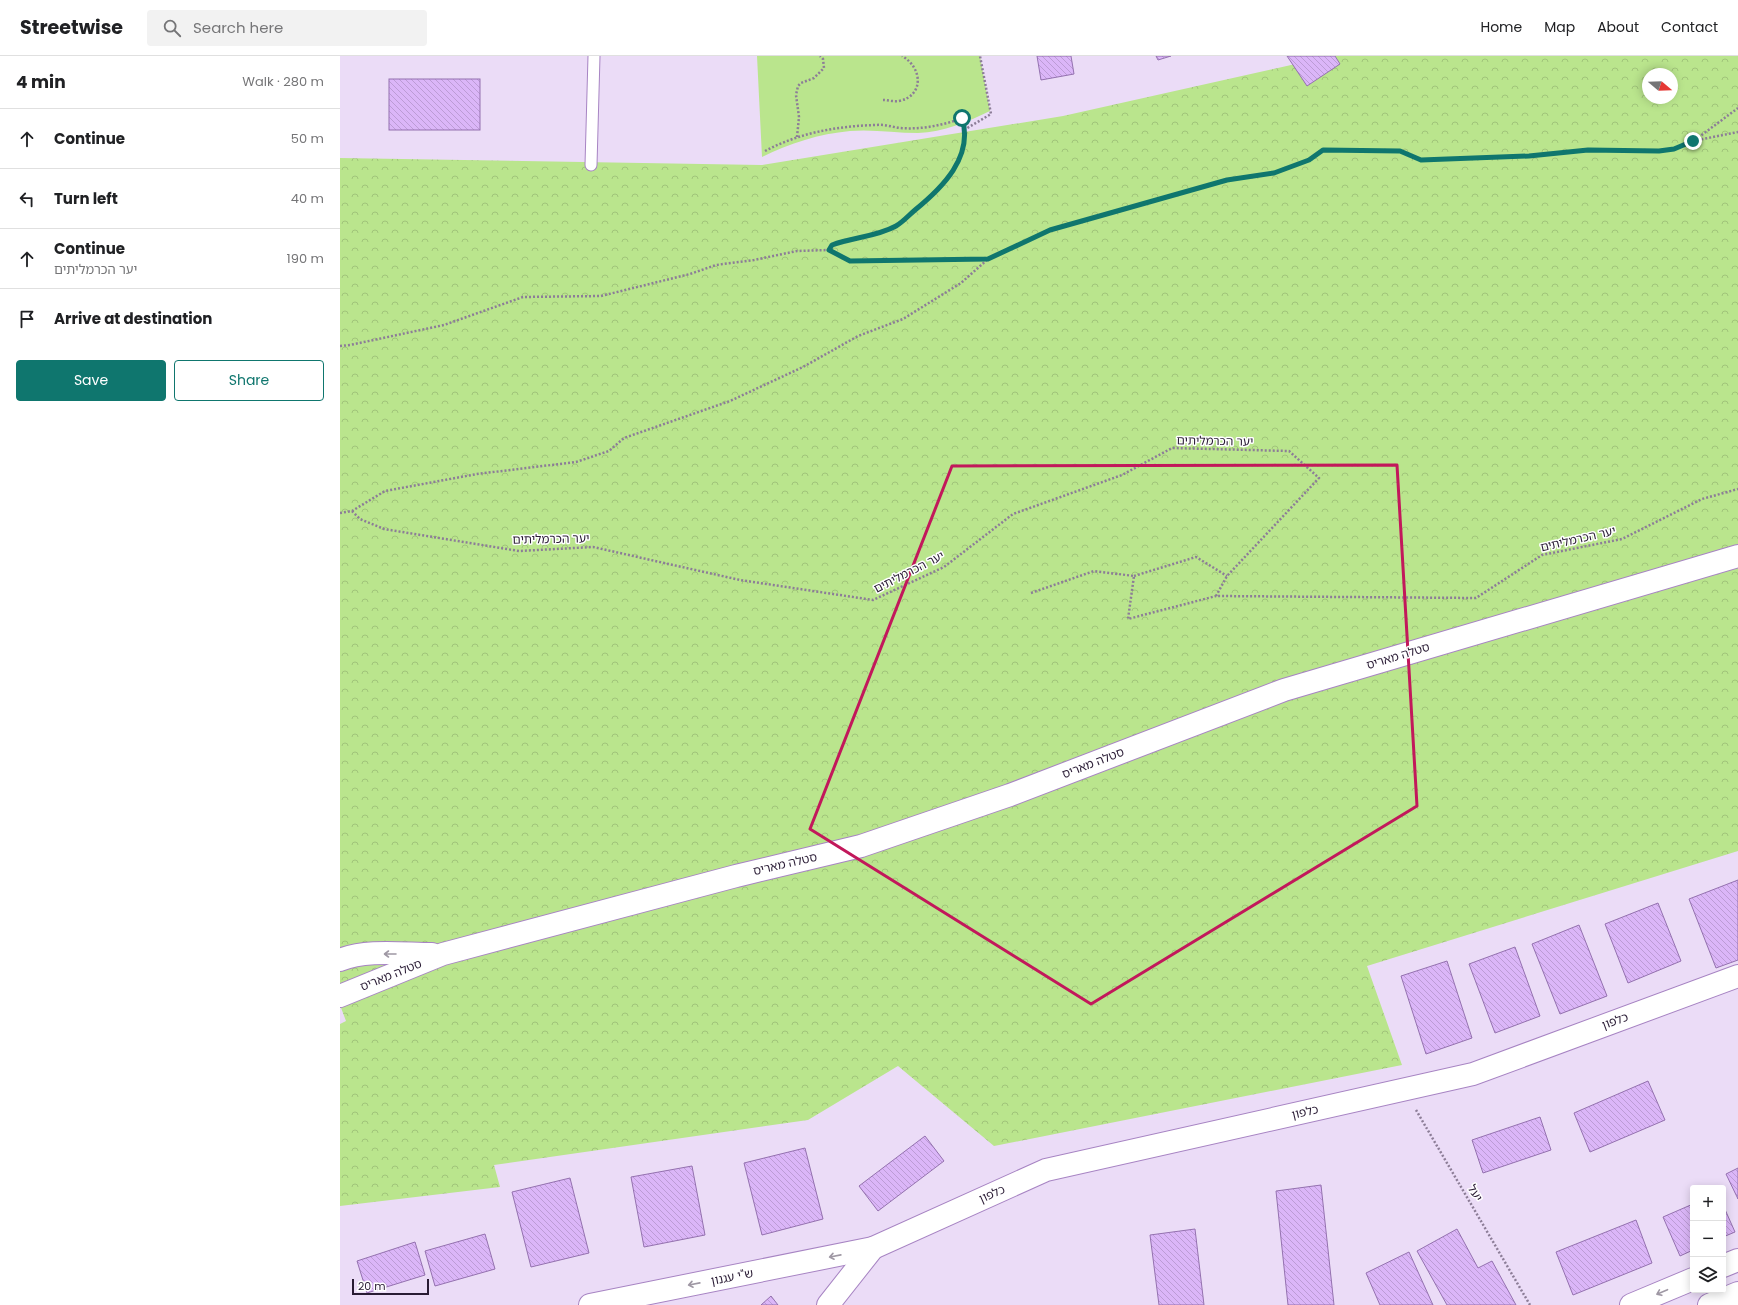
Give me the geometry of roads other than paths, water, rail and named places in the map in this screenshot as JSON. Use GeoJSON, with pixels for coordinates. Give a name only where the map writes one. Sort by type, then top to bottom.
{"type":"FeatureCollection","features":[{"type":"Feature","properties":{"kind":"street","name":"סטלה מאריס"},"geometry":{"type":"LineString","coordinates":[[340,996],[443,954],[736,876],[861,846],[1010,795],[1284,690],[1738,556]]}},
{"type":"Feature","properties":{"kind":"street","name":"סטלה מאריס"},"geometry":{"type":"LineString","coordinates":[[340,960],[348,956],[369,954],[443,954]]}},
{"type":"Feature","properties":{"kind":"street","name":"כלפון"},"geometry":{"type":"LineString","coordinates":[[873,1248],[1046,1170],[1473,1074],[1738,976]]}},
{"type":"Feature","properties":{"kind":"street","name":"ש\"י עגנון"},"geometry":{"type":"LineString","coordinates":[[590,1305],[873,1248]]}},
{"type":"Feature","properties":{"kind":"street"},"geometry":{"type":"LineString","coordinates":[[828,1305],[873,1248]]}},
{"type":"Feature","properties":{"kind":"street"},"geometry":{"type":"LineString","coordinates":[[1726,1265],[1738,1260]]}},
{"type":"Feature","properties":{"kind":"street"},"geometry":{"type":"LineString","coordinates":[[1631,1305],[1690,1280]]}},
{"type":"Feature","properties":{"kind":"street"},"geometry":{"type":"LineString","coordinates":[[1709,1305],[1738,1293]]}},
{"type":"Feature","properties":{"kind":"lane"},"geometry":{"type":"LineString","coordinates":[[591,165],[594,56]]}}]}
